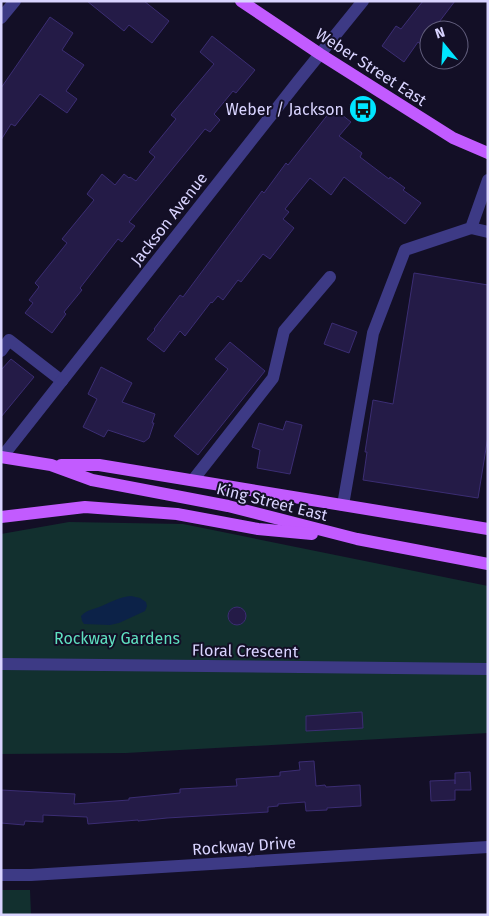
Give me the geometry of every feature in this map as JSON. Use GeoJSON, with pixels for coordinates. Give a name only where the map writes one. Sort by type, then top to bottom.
{"type":"FeatureCollection","features":[{"type":"Feature","properties":{"kind":"main road","name":"Weber Street East"},"geometry":{"type":"LineString","coordinates":[[241,1],[320,54],[453,138],[488,153]]}},
{"type":"Feature","properties":{"kind":"main road","name":"King Street East"},"geometry":{"type":"LineString","coordinates":[[1,457],[51,465],[99,465],[488,529]]}},
{"type":"Feature","properties":{"kind":"main road","name":"King Street East"},"geometry":{"type":"LineString","coordinates":[[51,465],[92,480],[228,506],[357,539],[488,564]]}},
{"type":"Feature","properties":{"kind":"main road"},"geometry":{"type":"LineString","coordinates":[[1,517],[85,507],[178,514],[258,529],[357,539]]}},
{"type":"Feature","properties":{"kind":"street"},"geometry":{"type":"LineString","coordinates":[[1,18],[15,1]]}},
{"type":"Feature","properties":{"kind":"street","name":"Jackson Avenue"},"geometry":{"type":"LineString","coordinates":[[1,457],[363,1]]}},
{"type":"Feature","properties":{"kind":"street"},"geometry":{"type":"LineString","coordinates":[[471,228],[488,180]]}},
{"type":"Feature","properties":{"kind":"street"},"geometry":{"type":"LineString","coordinates":[[342,505],[373,333],[405,250],[471,228],[488,232]]}},
{"type":"Feature","properties":{"kind":"street"},"geometry":{"type":"LineString","coordinates":[[193,480],[274,378],[284,331],[330,277]]}},
{"type":"Feature","properties":{"kind":"street"},"geometry":{"type":"LineString","coordinates":[[1,350],[10,340],[62,381]]}},
{"type":"Feature","properties":{"kind":"street","name":"Floral Crescent"},"geometry":{"type":"LineString","coordinates":[[1,664],[488,669]]}},
{"type":"Feature","properties":{"kind":"street","name":"Rockway Drive"},"geometry":{"type":"LineString","coordinates":[[1,875],[31,875],[488,847]]}},
{"type":"Feature","properties":{"kind":"green space","name":"Rockway Gardens"},"geometry":{"type":"Polygon","coordinates":[[[69,522],[183,524],[488,586],[488,733],[126,753],[1,754],[1,534],[69,522]]]}},
{"type":"Feature","properties":{"kind":"green space"},"geometry":{"type":"Polygon","coordinates":[[[1,890],[30,890],[31,915],[1,915],[1,890]]]}},
{"type":"Feature","properties":{"kind":"water"},"geometry":{"type":"Polygon","coordinates":[[[131,596],[146,602],[145,611],[110,625],[84,624],[82,621],[81,616],[86,612],[117,599],[131,596]]]}},
{"type":"Feature","properties":{"kind":"building"},"geometry":{"type":"Polygon","coordinates":[[[87,1],[144,1],[169,21],[152,43],[129,25],[124,31],[87,1]]]}},
{"type":"Feature","properties":{"kind":"building"},"geometry":{"type":"Polygon","coordinates":[[[423,1],[455,1],[441,20],[419,20],[419,43],[404,62],[382,46],[396,26],[401,29],[423,1]]]}},
{"type":"Feature","properties":{"kind":"building"},"geometry":{"type":"Polygon","coordinates":[[[50,17],[73,33],[62,50],[84,65],[66,91],[77,99],[67,113],[40,94],[15,126],[11,124],[1,140],[1,88],[50,17]]]}},
{"type":"Feature","properties":{"kind":"building"},"geometry":{"type":"Polygon","coordinates":[[[212,36],[255,70],[236,93],[233,91],[214,114],[220,120],[210,132],[205,129],[129,222],[135,226],[122,242],[118,239],[80,288],[82,290],[64,312],[66,314],[52,333],[25,313],[33,303],[29,300],[39,287],[35,283],[67,243],[62,239],[94,200],[87,194],[102,174],[115,185],[124,174],[136,181],[155,157],[149,152],[176,119],[171,115],[214,64],[200,52],[212,36]]]}},
{"type":"Feature","properties":{"kind":"building"},"geometry":{"type":"Polygon","coordinates":[[[333,108],[351,122],[339,136],[362,153],[360,157],[389,179],[390,177],[405,188],[403,190],[421,203],[405,224],[344,177],[331,195],[310,178],[285,209],[289,212],[283,219],[294,228],[270,259],[263,254],[241,282],[238,280],[223,300],[218,296],[211,302],[185,336],[180,331],[164,352],[147,339],[180,295],[183,297],[262,191],[264,193],[286,163],[288,165],[333,108]]]}},
{"type":"Feature","properties":{"kind":"building"},"geometry":{"type":"Polygon","coordinates":[[[414,273],[488,285],[488,436],[478,498],[363,480],[373,400],[393,404],[414,273]]]}},
{"type":"Feature","properties":{"kind":"building"},"geometry":{"type":"Polygon","coordinates":[[[332,323],[357,332],[349,353],[324,344],[332,323]]]}},
{"type":"Feature","properties":{"kind":"building"},"geometry":{"type":"Polygon","coordinates":[[[230,342],[265,371],[198,455],[174,436],[228,369],[215,359],[230,342]]]}},
{"type":"Feature","properties":{"kind":"building"},"geometry":{"type":"Polygon","coordinates":[[[11,359],[34,377],[1,417],[1,370],[11,359]]]}},
{"type":"Feature","properties":{"kind":"building"},"geometry":{"type":"Polygon","coordinates":[[[101,367],[132,383],[122,402],[155,414],[149,438],[144,442],[108,430],[104,437],[83,427],[97,399],[88,394],[101,367]]]}},
{"type":"Feature","properties":{"kind":"building"},"geometry":{"type":"Polygon","coordinates":[[[286,421],[302,425],[290,474],[257,468],[260,450],[252,447],[259,423],[283,430],[286,421]]]}},
{"type":"Feature","properties":{"kind":"building"},"geometry":{"type":"Polygon","coordinates":[[[237,607],[243,610],[246,616],[243,622],[237,625],[231,622],[228,616],[231,610],[237,607]]]}},
{"type":"Feature","properties":{"kind":"building"},"geometry":{"type":"Polygon","coordinates":[[[362,712],[363,728],[306,731],[306,716],[362,712]]]}},
{"type":"Feature","properties":{"kind":"building"},"geometry":{"type":"Polygon","coordinates":[[[314,761],[316,786],[360,785],[361,806],[306,811],[305,802],[278,804],[278,806],[268,807],[268,812],[138,821],[88,824],[87,817],[43,815],[43,822],[25,821],[24,825],[1,823],[1,790],[75,794],[74,804],[129,800],[129,798],[180,793],[180,789],[237,786],[236,779],[280,776],[280,772],[300,770],[299,762],[314,761]]]}},
{"type":"Feature","properties":{"kind":"building"},"geometry":{"type":"Polygon","coordinates":[[[470,772],[471,790],[455,790],[455,800],[431,801],[430,781],[455,780],[455,773],[470,772]]]}},
{"type":"Feature","properties":{"kind":"place","name":"Weber / Jackson"},"geometry":{"type":"Point","coordinates":[363,109]}}]}
